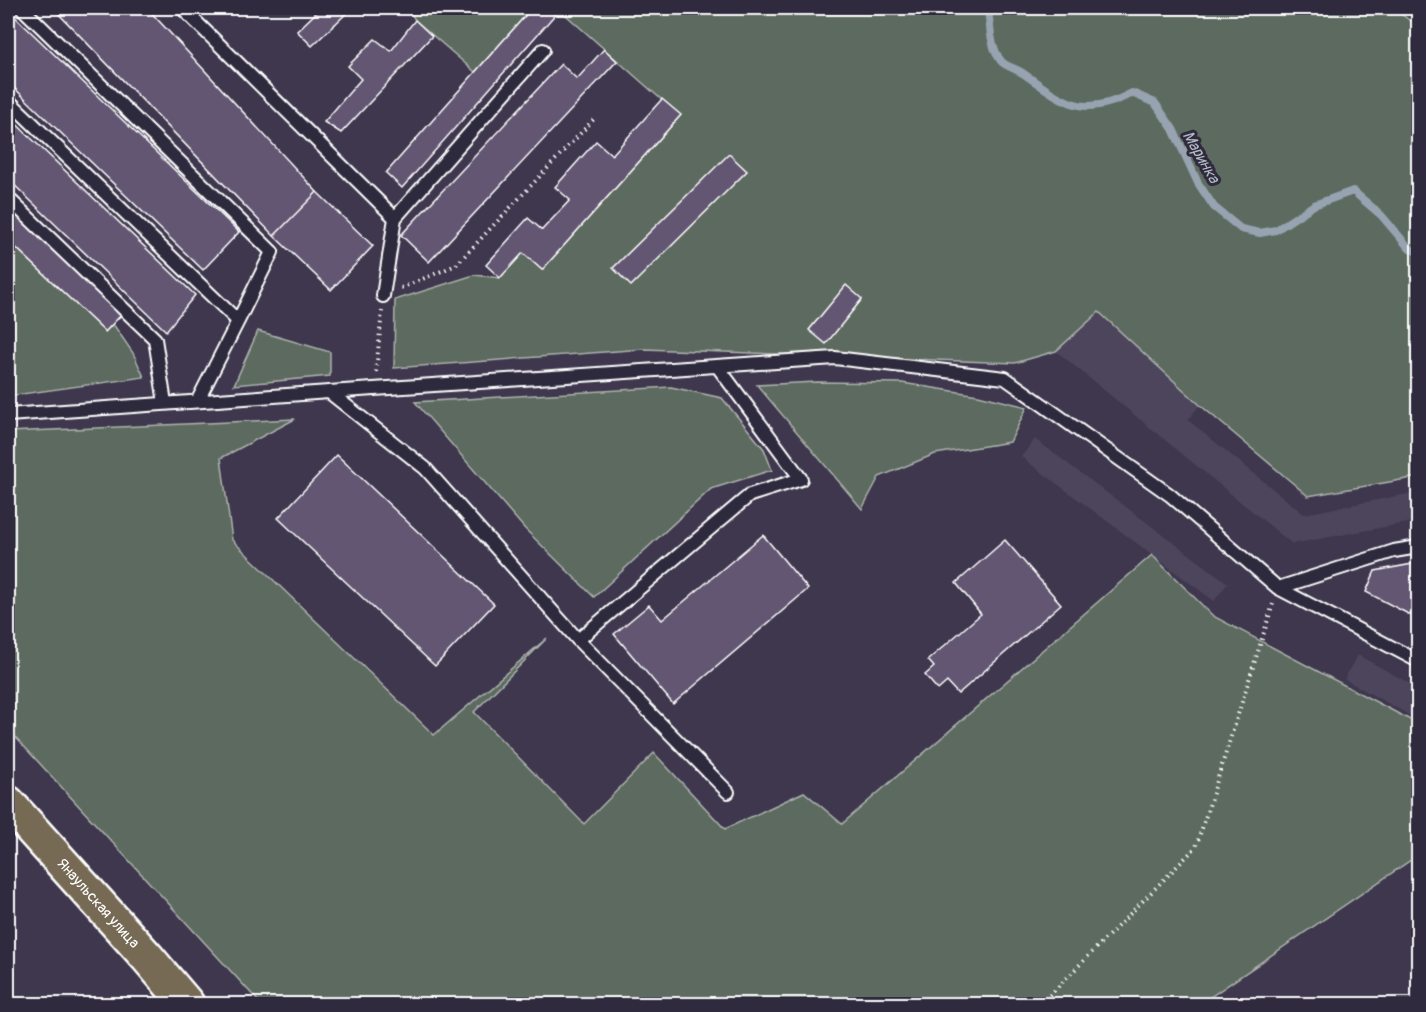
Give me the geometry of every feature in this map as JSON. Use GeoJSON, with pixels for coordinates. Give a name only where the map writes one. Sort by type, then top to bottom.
{"type":"FeatureCollection","features":[{"type":"Feature","properties":{"kind":"main road","name":"Янаульская улица"},"geometry":{"type":"LineString","coordinates":[[8,803],[147,957],[187,1005]]}},
{"type":"Feature","properties":{"kind":"lane"},"geometry":{"type":"LineString","coordinates":[[182,8],[395,218]]}},
{"type":"Feature","properties":{"kind":"lane"},"geometry":{"type":"LineString","coordinates":[[28,10],[272,252],[198,400]]}},
{"type":"Feature","properties":{"kind":"lane"},"geometry":{"type":"LineString","coordinates":[[383,296],[395,218],[543,50]]}},
{"type":"Feature","properties":{"kind":"lane"},"geometry":{"type":"LineString","coordinates":[[8,100],[238,321]]}},
{"type":"Feature","properties":{"kind":"lane"},"geometry":{"type":"LineString","coordinates":[[8,198],[154,339],[165,403]]}},
{"type":"Feature","properties":{"kind":"lane"},"geometry":{"type":"LineString","coordinates":[[8,415],[198,400],[835,358],[1005,378],[1170,495],[1278,588],[1419,661]]}},
{"type":"Feature","properties":{"kind":"lane"},"geometry":{"type":"LineString","coordinates":[[578,640],[750,495],[801,479],[718,367]]}},
{"type":"Feature","properties":{"kind":"lane"},"geometry":{"type":"LineString","coordinates":[[329,392],[425,468],[578,640],[728,792]]}},
{"type":"Feature","properties":{"kind":"lane"},"geometry":{"type":"LineString","coordinates":[[1278,588],[1394,551],[1419,547]]}},
{"type":"Feature","properties":{"kind":"path"},"geometry":{"type":"LineString","coordinates":[[375,389],[383,296],[456,264],[594,119]]}},
{"type":"Feature","properties":{"kind":"path"},"geometry":{"type":"LineString","coordinates":[[1041,1005],[1196,847],[1278,588]]}},
{"type":"Feature","properties":{"kind":"shaded area"},"geometry":{"type":"Polygon","coordinates":[[[1099,312],[1200,405],[1188,420],[1304,514],[1418,492],[1418,521],[1292,544],[1056,351],[1099,312]]]}},
{"type":"Feature","properties":{"kind":"shaded area"},"geometry":{"type":"Polygon","coordinates":[[[1035,439],[1228,583],[1214,601],[1021,457],[1035,439]]]}},
{"type":"Feature","properties":{"kind":"shaded area"},"geometry":{"type":"Polygon","coordinates":[[[1358,655],[1418,688],[1418,720],[1344,679],[1358,655]]]}},
{"type":"Feature","properties":{"kind":"green space"},"geometry":{"type":"Polygon","coordinates":[[[408,8],[532,8],[475,72],[415,20],[408,8]]]}},
{"type":"Feature","properties":{"kind":"green space"},"geometry":{"type":"Polygon","coordinates":[[[558,8],[1392,8],[1418,26],[1418,477],[1308,496],[1200,405],[1099,312],[1056,351],[1015,363],[644,349],[394,368],[395,300],[474,275],[500,278],[523,253],[542,270],[680,116],[558,8]]]}},
{"type":"Feature","properties":{"kind":"green space"},"geometry":{"type":"Polygon","coordinates":[[[8,240],[105,332],[113,324],[133,353],[144,377],[8,396],[8,240]]]}},
{"type":"Feature","properties":{"kind":"green space"},"geometry":{"type":"Polygon","coordinates":[[[258,331],[330,352],[330,376],[234,385],[258,331]]]}},
{"type":"Feature","properties":{"kind":"green space"},"geometry":{"type":"Polygon","coordinates":[[[817,382],[902,383],[978,395],[1027,407],[1010,442],[935,454],[879,477],[862,509],[757,385],[817,382]]]}},
{"type":"Feature","properties":{"kind":"green space"},"geometry":{"type":"Polygon","coordinates":[[[671,387],[722,398],[764,449],[772,470],[711,489],[594,597],[525,529],[415,402],[671,387]]]}},
{"type":"Feature","properties":{"kind":"green space"},"geometry":{"type":"Polygon","coordinates":[[[295,419],[221,458],[232,540],[434,735],[547,638],[474,712],[584,824],[654,753],[725,829],[804,792],[842,824],[1152,555],[1213,616],[1418,724],[1418,855],[1200,1004],[261,1004],[8,729],[8,432],[295,419]]]}},
{"type":"Feature","properties":{"kind":"building"},"geometry":{"type":"Polygon","coordinates":[[[58,8],[147,8],[317,192],[274,236],[55,10],[58,8]]]}},
{"type":"Feature","properties":{"kind":"building"},"geometry":{"type":"Polygon","coordinates":[[[321,8],[352,8],[312,46],[297,31],[321,8]]]}},
{"type":"Feature","properties":{"kind":"building"},"geometry":{"type":"Polygon","coordinates":[[[532,8],[560,9],[402,188],[386,173],[532,8]]]}},
{"type":"Feature","properties":{"kind":"building"},"geometry":{"type":"Polygon","coordinates":[[[8,10],[239,232],[203,270],[8,82],[8,10]]]}},
{"type":"Feature","properties":{"kind":"building"},"geometry":{"type":"Polygon","coordinates":[[[415,20],[432,36],[341,133],[324,122],[361,79],[348,66],[375,39],[391,51],[415,20]]]}},
{"type":"Feature","properties":{"kind":"building"},"geometry":{"type":"Polygon","coordinates":[[[604,49],[617,61],[429,262],[401,235],[561,64],[577,79],[604,49]]]}},
{"type":"Feature","properties":{"kind":"building"},"geometry":{"type":"Polygon","coordinates":[[[662,99],[681,115],[542,270],[523,253],[500,278],[486,265],[528,218],[542,230],[570,200],[555,187],[596,141],[612,155],[662,99]]]}},
{"type":"Feature","properties":{"kind":"building"},"geometry":{"type":"Polygon","coordinates":[[[8,116],[195,295],[166,331],[8,179],[8,116]]]}},
{"type":"Feature","properties":{"kind":"building"},"geometry":{"type":"Polygon","coordinates":[[[729,154],[747,171],[631,286],[613,268],[729,154]]]}},
{"type":"Feature","properties":{"kind":"building"},"geometry":{"type":"Polygon","coordinates":[[[317,192],[373,246],[331,290],[274,236],[317,192]]]}},
{"type":"Feature","properties":{"kind":"building"},"geometry":{"type":"Polygon","coordinates":[[[8,207],[121,315],[105,332],[8,240],[8,207]]]}},
{"type":"Feature","properties":{"kind":"building"},"geometry":{"type":"Polygon","coordinates":[[[846,285],[862,299],[826,344],[809,330],[846,285]]]}},
{"type":"Feature","properties":{"kind":"building"},"geometry":{"type":"Polygon","coordinates":[[[337,455],[494,604],[435,666],[278,518],[337,455]]]}},
{"type":"Feature","properties":{"kind":"building"},"geometry":{"type":"Polygon","coordinates":[[[763,535],[808,589],[673,704],[614,634],[649,605],[662,620],[763,535]]]}},
{"type":"Feature","properties":{"kind":"building"},"geometry":{"type":"Polygon","coordinates":[[[1005,540],[1061,604],[958,694],[947,682],[938,690],[925,675],[934,667],[928,660],[981,614],[956,583],[1005,540]]]}},
{"type":"Feature","properties":{"kind":"building"},"geometry":{"type":"Polygon","coordinates":[[[1418,563],[1418,619],[1366,592],[1375,571],[1418,563]]]}},
{"type":"Feature","properties":{"kind":"waterway","name":"Маринка"},"geometry":{"type":"LineString","coordinates":[[988,8],[993,43],[1001,61],[1064,100],[1087,106],[1100,105],[1132,93],[1155,103],[1173,129],[1198,183],[1214,207],[1241,229],[1260,233],[1276,230],[1314,205],[1353,191],[1381,215],[1410,249],[1418,252]]}}]}
